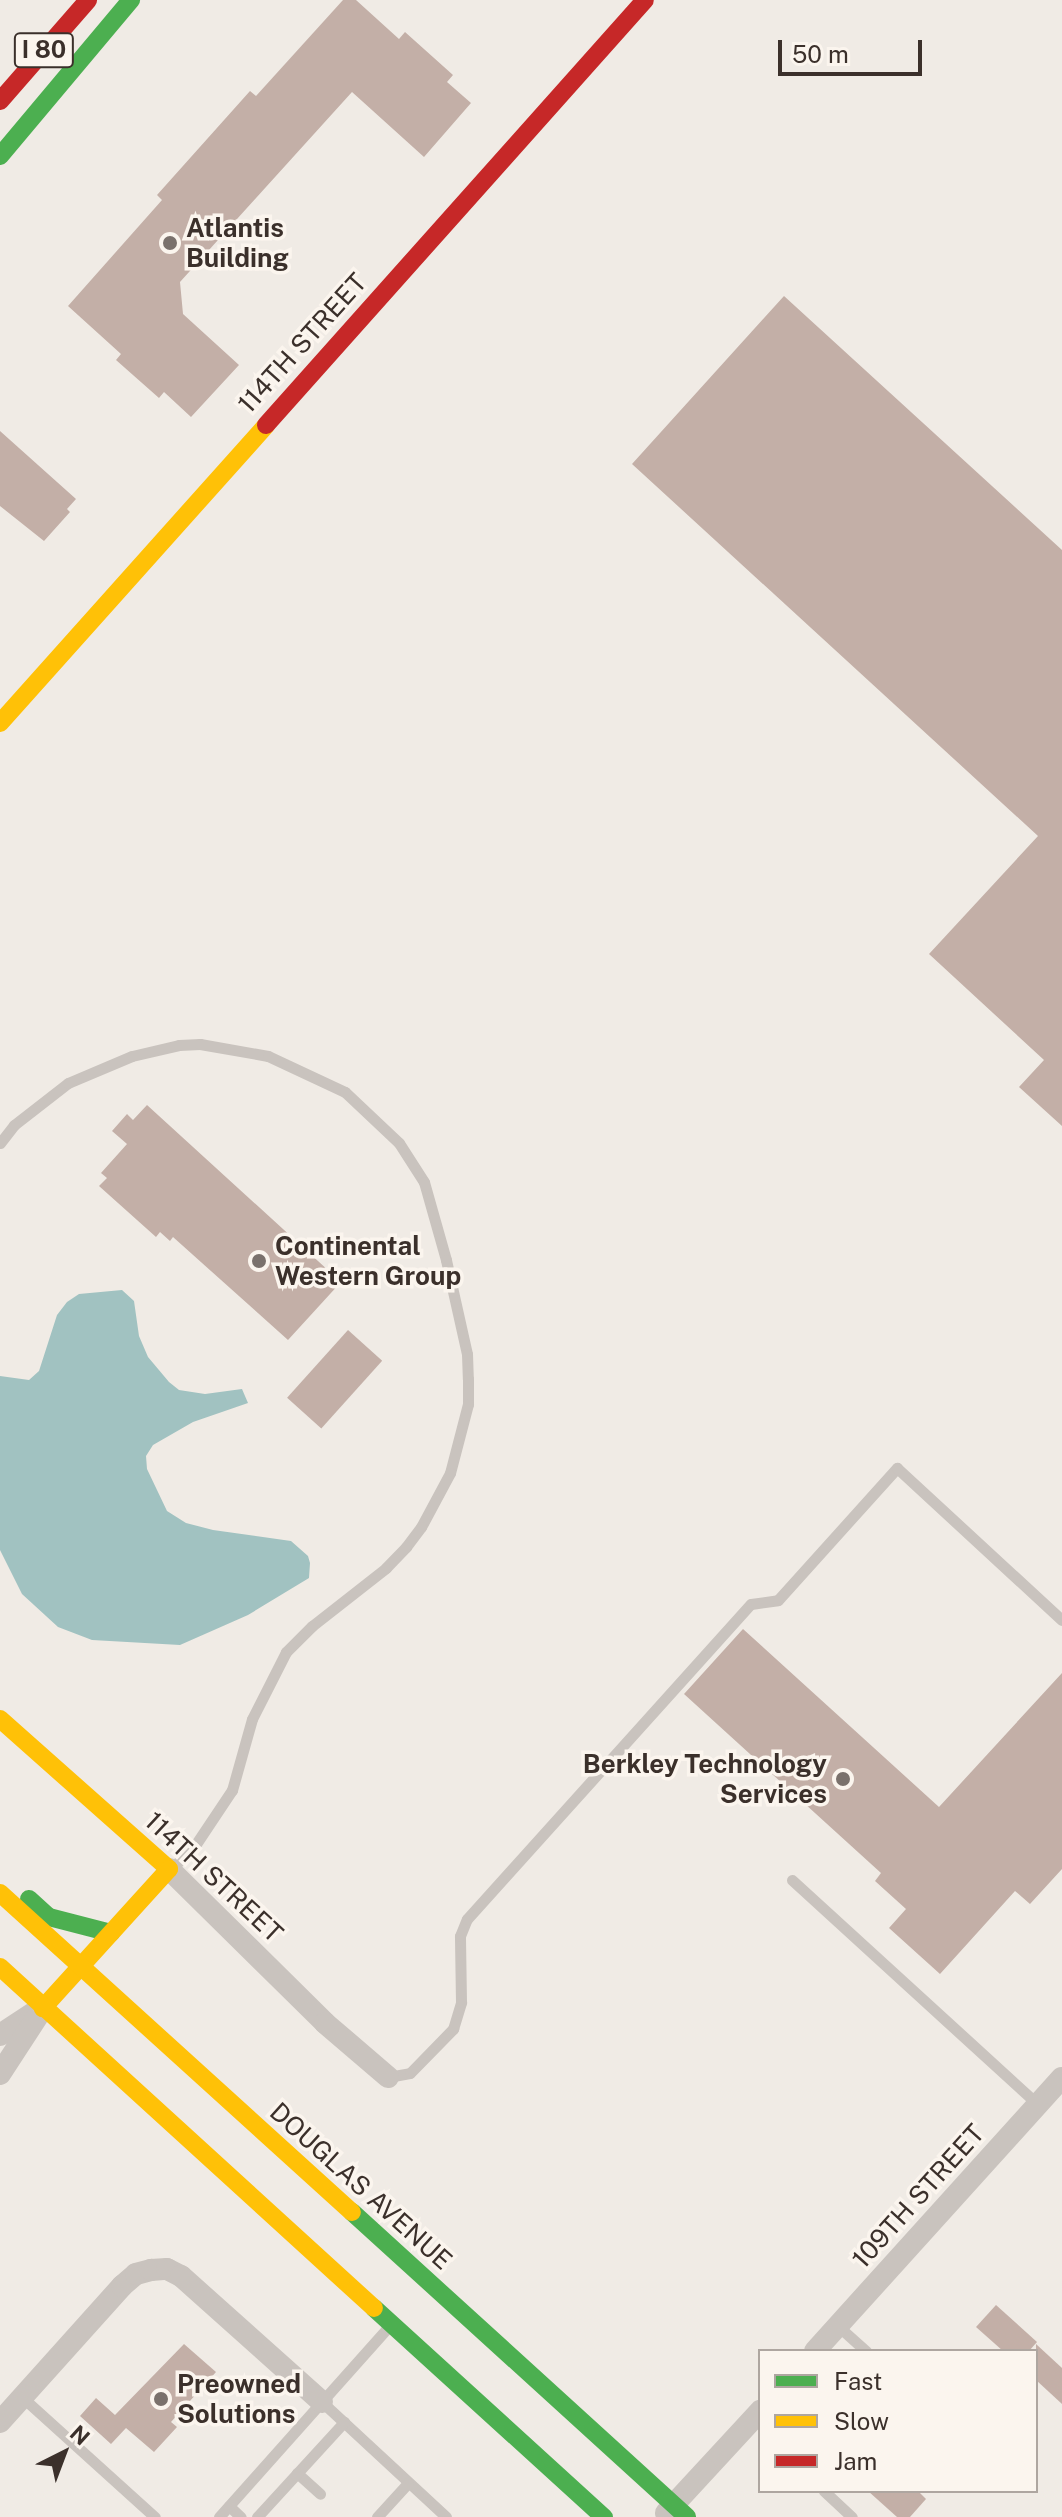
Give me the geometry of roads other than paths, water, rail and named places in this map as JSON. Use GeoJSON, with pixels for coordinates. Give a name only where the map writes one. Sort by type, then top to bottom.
{"type":"FeatureCollection","features":[{"type":"Feature","properties":{"kind":"main road","name":"I 80"},"geometry":{"type":"LineString","coordinates":[[0,101],[88,0]]}},
{"type":"Feature","properties":{"kind":"main road"},"geometry":{"type":"LineString","coordinates":[[0,156],[131,0]]}},
{"type":"Feature","properties":{"kind":"main road","name":"114TH STREET"},"geometry":{"type":"LineString","coordinates":[[0,723],[645,0]]}},
{"type":"Feature","properties":{"kind":"main road","name":"114TH STREET"},"geometry":{"type":"LineString","coordinates":[[0,1719],[169,1869]]}},
{"type":"Feature","properties":{"kind":"main road"},"geometry":{"type":"LineString","coordinates":[[43,2008],[169,1869]]}},
{"type":"Feature","properties":{"kind":"main road"},"geometry":{"type":"LineString","coordinates":[[0,1878],[7,1880],[49,1917],[111,1933]]}},
{"type":"Feature","properties":{"kind":"main road","name":"DOUGLAS AVENUE"},"geometry":{"type":"LineString","coordinates":[[0,1893],[674,2513]]}},
{"type":"Feature","properties":{"kind":"main road"},"geometry":{"type":"LineString","coordinates":[[0,1967],[604,2517]]}},
{"type":"Feature","properties":{"kind":"street","name":"114TH STREET"},"geometry":{"type":"LineString","coordinates":[[169,1869],[325,2023],[372,2067],[388,2077]]}},
{"type":"Feature","properties":{"kind":"street"},"geometry":{"type":"LineString","coordinates":[[0,2035],[43,2008]]}},
{"type":"Feature","properties":{"kind":"street"},"geometry":{"type":"LineString","coordinates":[[0,2074],[43,2008]]}},
{"type":"Feature","properties":{"kind":"street","name":"109TH STREET"},"geometry":{"type":"LineString","coordinates":[[817,2349],[1062,2078]]}},
{"type":"Feature","properties":{"kind":"street"},"geometry":{"type":"LineString","coordinates":[[0,2422],[122,2286],[136,2274],[167,2269],[207,2296],[322,2402]]}},
{"type":"Feature","properties":{"kind":"street"},"geometry":{"type":"LineString","coordinates":[[674,2513],[758,2413]]}},
{"type":"Feature","properties":{"kind":"lane"},"geometry":{"type":"LineString","coordinates":[[0,1143],[14,1125],[68,1083],[132,1056],[179,1045],[200,1044],[268,1056],[345,1092],[399,1143],[424,1182],[446,1260],[467,1354],[468,1379],[468,1404],[450,1473],[421,1527],[406,1547],[386,1568],[312,1626],[286,1652],[252,1719],[232,1790],[192,1850],[169,1869]]}},
{"type":"Feature","properties":{"kind":"lane"},"geometry":{"type":"LineString","coordinates":[[388,2077],[410,2073],[453,2029],[461,2002],[460,1936],[467,1919],[751,1604],[778,1600],[897,1468],[1062,1620]]}},
{"type":"Feature","properties":{"kind":"lane"},"geometry":{"type":"LineString","coordinates":[[792,1880],[1038,2105]]}},
{"type":"Feature","properties":{"kind":"lane"},"geometry":{"type":"LineString","coordinates":[[219,2517],[391,2324]]}},
{"type":"Feature","properties":{"kind":"lane"},"geometry":{"type":"LineString","coordinates":[[838,2326],[864,2349]]}},
{"type":"Feature","properties":{"kind":"lane"},"geometry":{"type":"LineString","coordinates":[[22,2397],[155,2517]]}},
{"type":"Feature","properties":{"kind":"lane"},"geometry":{"type":"LineString","coordinates":[[322,2402],[446,2517]]}},
{"type":"Feature","properties":{"kind":"lane"},"geometry":{"type":"LineString","coordinates":[[257,2517],[344,2422]]}},
{"type":"Feature","properties":{"kind":"lane"},"geometry":{"type":"LineString","coordinates":[[297,2473],[320,2494]]}},
{"type":"Feature","properties":{"kind":"lane"},"geometry":{"type":"LineString","coordinates":[[377,2517],[408,2483]]}},
{"type":"Feature","properties":{"kind":"lane"},"geometry":{"type":"LineString","coordinates":[[826,2493],[852,2517]]}},
{"type":"Feature","properties":{"kind":"lane"},"geometry":{"type":"LineString","coordinates":[[229,2506],[241,2517]]}},
{"type":"Feature","properties":{"kind":"water"},"geometry":{"type":"Polygon","coordinates":[[[122,1290],[134,1301],[139,1336],[148,1357],[169,1382],[179,1390],[205,1394],[242,1389],[248,1403],[193,1422],[153,1445],[146,1456],[147,1469],[167,1511],[186,1523],[213,1530],[291,1541],[308,1556],[310,1563],[309,1578],[248,1615],[180,1645],[92,1640],[58,1627],[22,1594],[0,1550],[0,1376],[29,1380],[39,1371],[57,1315],[67,1302],[79,1294],[122,1290]]]}},
{"type":"Feature","properties":{"kind":"place","name":"Atlantis Building"},"geometry":{"type":"Point","coordinates":[170,243]}},
{"type":"Feature","properties":{"kind":"place","name":"Continental Western Group"},"geometry":{"type":"Point","coordinates":[259,1261]}},
{"type":"Feature","properties":{"kind":"place","name":"Berkley Technology Services"},"geometry":{"type":"Point","coordinates":[843,1779]}},
{"type":"Feature","properties":{"kind":"place","name":"Preowned Solutions"},"geometry":{"type":"Point","coordinates":[161,2399]}}]}
